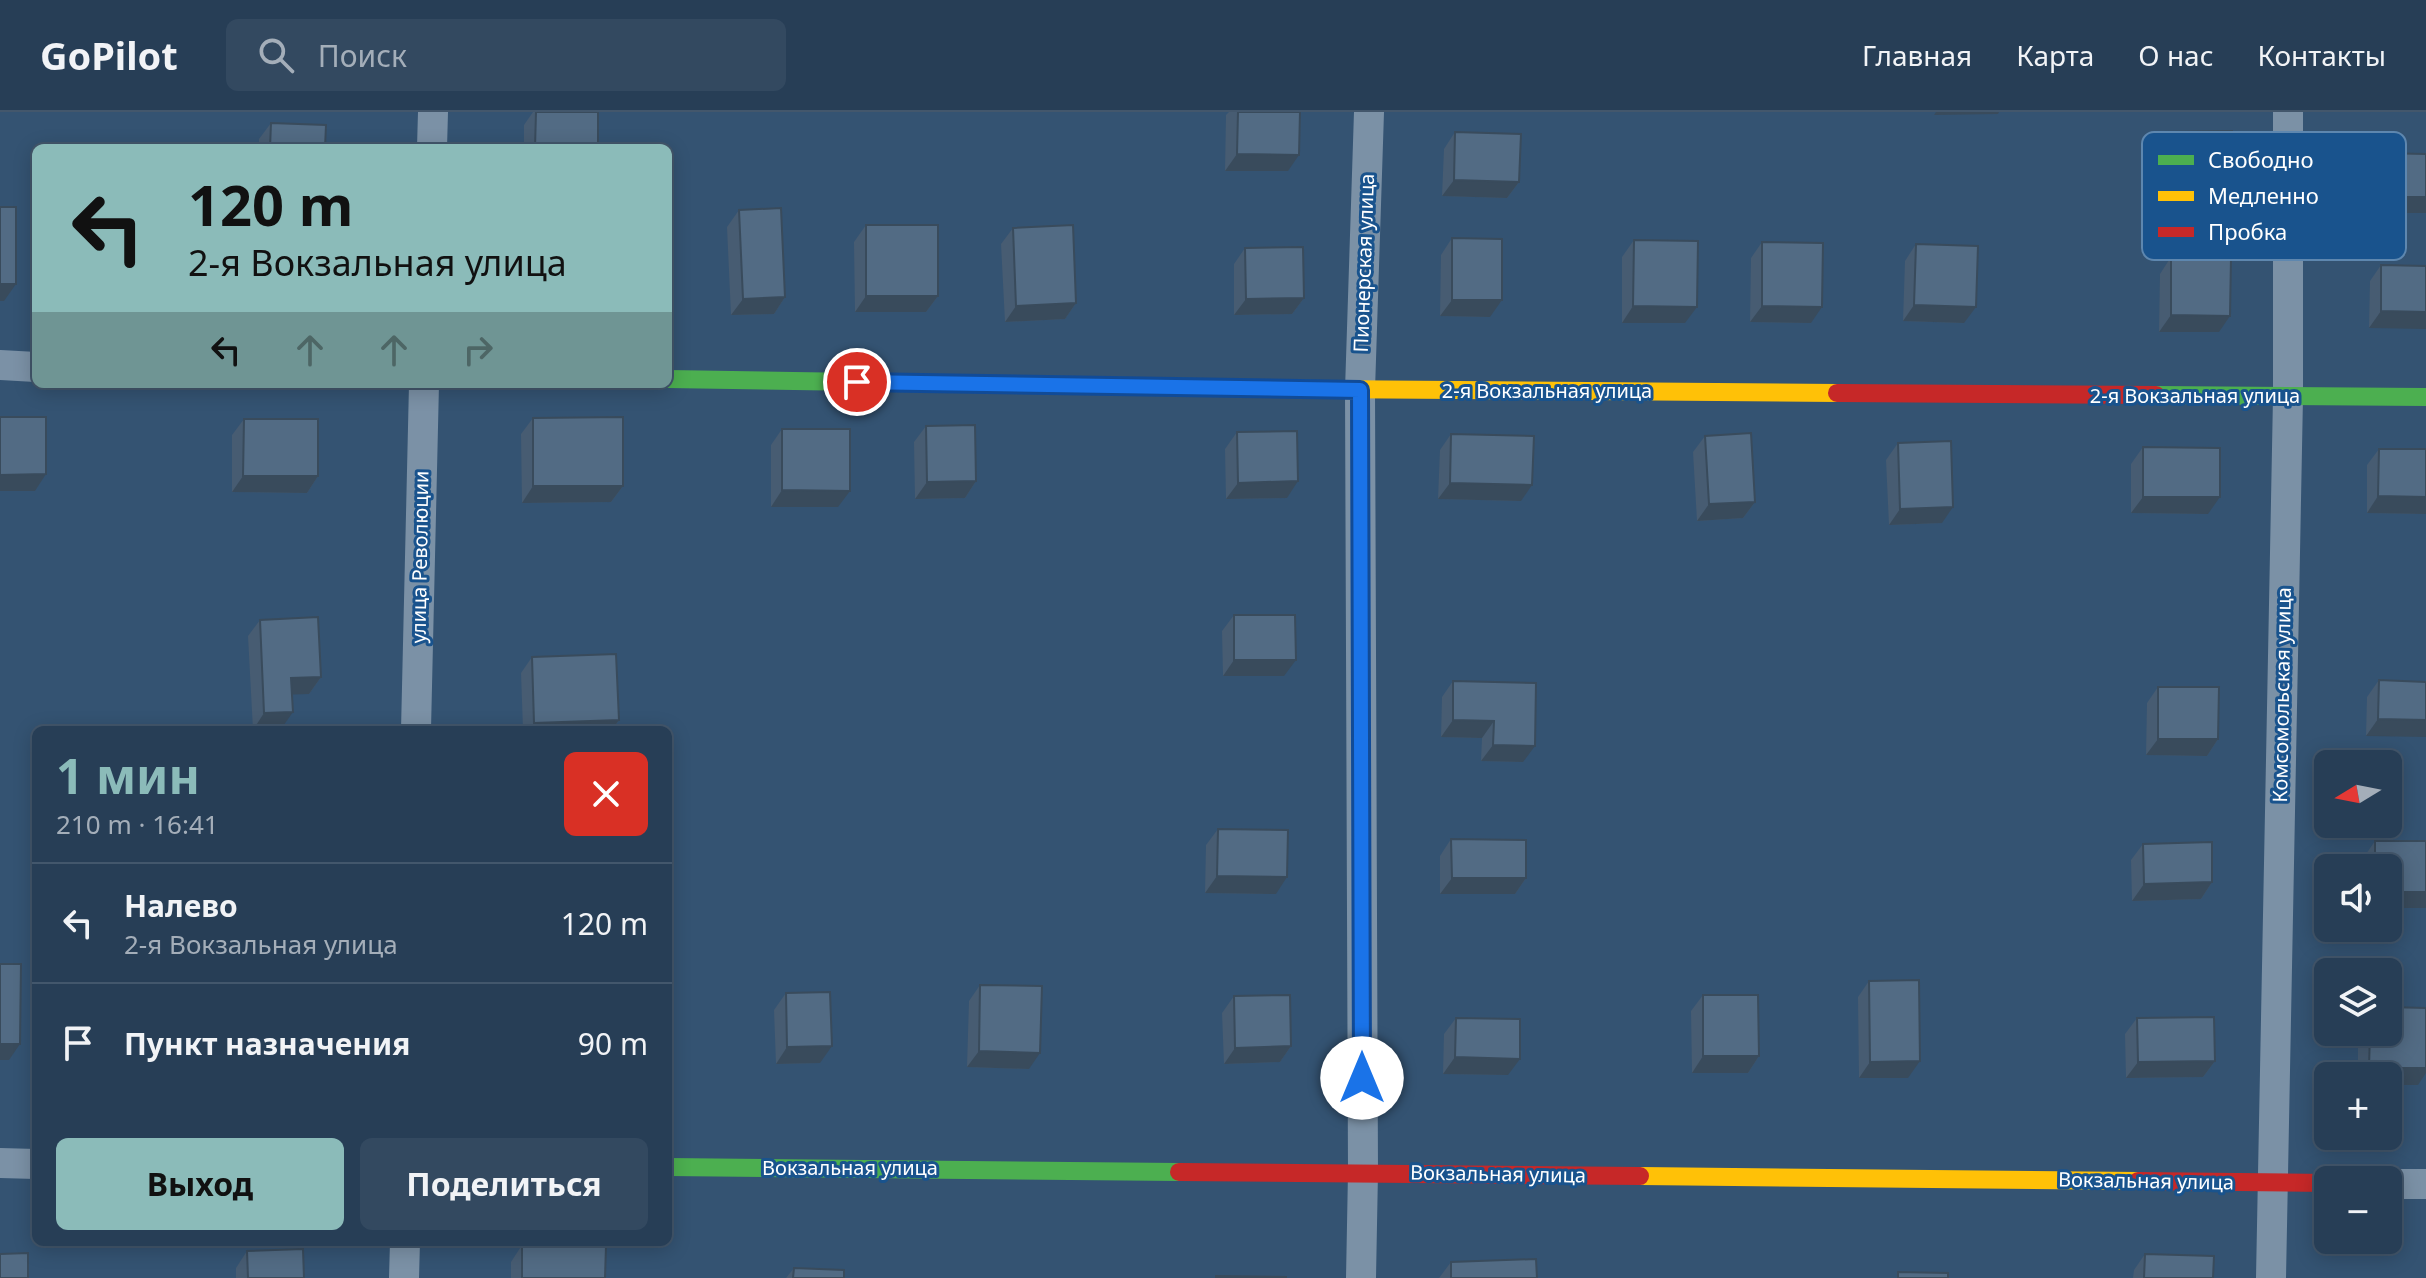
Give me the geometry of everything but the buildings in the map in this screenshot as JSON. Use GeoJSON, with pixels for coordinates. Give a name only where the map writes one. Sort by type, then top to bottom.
{"type":"FeatureCollection","features":[{"type":"Feature","properties":{"kind":"street"},"geometry":{"type":"LineString","coordinates":[[432,144],[433,112]]}},
{"type":"Feature","properties":{"kind":"street","name":"Пионерская улица"},"geometry":{"type":"LineString","coordinates":[[1361,1278],[1360,390],[1369,112]]}},
{"type":"Feature","properties":{"kind":"street","name":"Комсомольская улица"},"geometry":{"type":"LineString","coordinates":[[2271,1278],[2288,260]]}},
{"type":"Feature","properties":{"kind":"street"},"geometry":{"type":"LineString","coordinates":[[0,365],[32,367]]}},
{"type":"Feature","properties":{"kind":"street","name":"2-я Вокзальная улица"},"geometry":{"type":"LineString","coordinates":[[672,379],[1360,390],[2426,397]]}},
{"type":"Feature","properties":{"kind":"street","name":"улица Революции"},"geometry":{"type":"LineString","coordinates":[[416,726],[424,388]]}},
{"type":"Feature","properties":{"kind":"street"},"geometry":{"type":"LineString","coordinates":[[0,1163],[32,1164]]}},
{"type":"Feature","properties":{"kind":"street","name":"Вокзальная улица"},"geometry":{"type":"LineString","coordinates":[[672,1167],[2314,1183]]}},
{"type":"Feature","properties":{"kind":"street"},"geometry":{"type":"LineString","coordinates":[[2402,1184],[2426,1184]]}},
{"type":"Feature","properties":{"kind":"street"},"geometry":{"type":"LineString","coordinates":[[404,1278],[405,1246]]}},
{"type":"Feature","properties":{"kind":"traffic: fast"},"geometry":{"type":"LineString","coordinates":[[672,379],[1316,389]]}},
{"type":"Feature","properties":{"kind":"traffic: fast"},"geometry":{"type":"LineString","coordinates":[[2156,395],[2426,397]]}},
{"type":"Feature","properties":{"kind":"traffic: fast"},"geometry":{"type":"LineString","coordinates":[[672,1167],[1179,1172]]}},
{"type":"Feature","properties":{"kind":"traffic: slow"},"geometry":{"type":"LineString","coordinates":[[1316,389],[1837,393]]}},
{"type":"Feature","properties":{"kind":"traffic: slow"},"geometry":{"type":"LineString","coordinates":[[1640,1176],[2138,1181]]}},
{"type":"Feature","properties":{"kind":"traffic: jam"},"geometry":{"type":"LineString","coordinates":[[1837,393],[2156,395]]}},
{"type":"Feature","properties":{"kind":"traffic: jam"},"geometry":{"type":"LineString","coordinates":[[1179,1172],[1640,1176]]}},
{"type":"Feature","properties":{"kind":"traffic: jam"},"geometry":{"type":"LineString","coordinates":[[2138,1181],[2314,1183]]}},
{"type":"Feature","properties":{"kind":"route"},"geometry":{"type":"LineString","coordinates":[[857,382],[1360,390],[1362,1078]]}}]}
